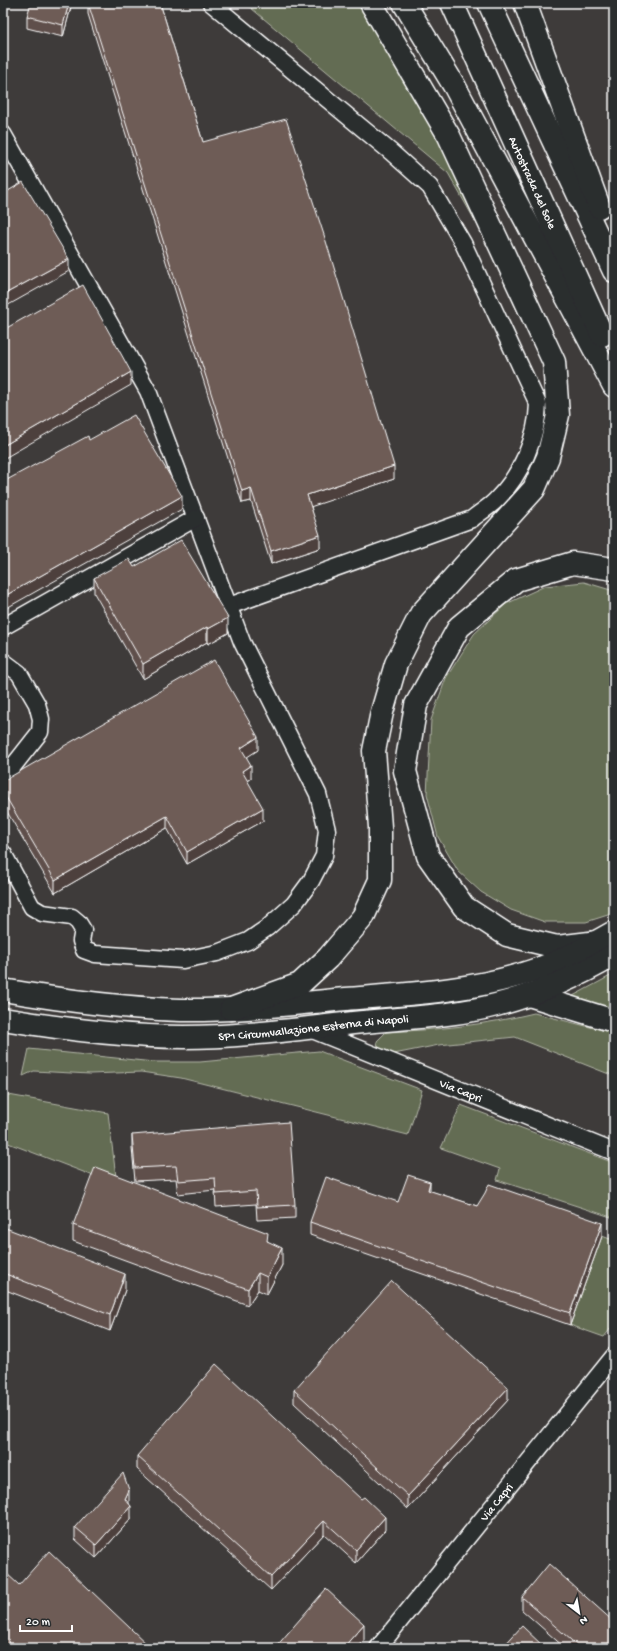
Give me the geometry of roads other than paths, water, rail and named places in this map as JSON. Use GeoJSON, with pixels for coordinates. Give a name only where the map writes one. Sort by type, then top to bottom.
{"type":"FeatureCollection","features":[{"type":"Feature","properties":{"kind":"highway"},"geometry":{"type":"LineString","coordinates":[[231,1009],[300,984],[328,958],[363,917],[380,880],[380,827],[374,751],[382,712],[396,664],[421,614],[534,489],[548,457],[558,415],[554,362],[449,136],[372,3]]}},
{"type":"Feature","properties":{"kind":"highway"},"geometry":{"type":"LineString","coordinates":[[404,3],[455,87],[614,386]]}},
{"type":"Feature","properties":{"kind":"highway","name":"Autostrada del Sole"},"geometry":{"type":"LineString","coordinates":[[452,3],[614,362]]}},
{"type":"Feature","properties":{"kind":"highway"},"geometry":{"type":"LineString","coordinates":[[489,3],[614,270]]}},
{"type":"Feature","properties":{"kind":"highway"},"geometry":{"type":"LineString","coordinates":[[525,3],[614,250]]}},
{"type":"Feature","properties":{"kind":"highway"},"geometry":{"type":"LineString","coordinates":[[606,937],[557,947],[507,935],[464,907],[428,856],[405,771],[416,706],[459,627],[516,580],[573,563],[614,569]]}},
{"type":"Feature","properties":{"kind":"highway","name":"SP1 Circumvallazione Esterna di Napoli"},"geometry":{"type":"LineString","coordinates":[[3,990],[39,996],[180,1010],[231,1009],[399,994],[453,988],[494,981],[531,971],[568,957],[606,937]]}},
{"type":"Feature","properties":{"kind":"highway","name":"SP1 Circumvallazione Esterna di Napoli"},"geometry":{"type":"LineString","coordinates":[[3,1019],[67,1029],[145,1036],[223,1036],[309,1028],[460,1012],[495,1005],[529,995],[568,980],[614,956]]}},
{"type":"Feature","properties":{"kind":"highway"},"geometry":{"type":"LineString","coordinates":[[3,984],[39,996]]}},
{"type":"Feature","properties":{"kind":"highway"},"geometry":{"type":"LineString","coordinates":[[529,995],[614,1021]]}},
{"type":"Feature","properties":{"kind":"street"},"geometry":{"type":"LineString","coordinates":[[211,3],[391,152],[430,187],[463,243],[538,404],[537,421],[529,450],[510,484],[496,500],[472,518],[229,606]]}},
{"type":"Feature","properties":{"kind":"street"},"geometry":{"type":"LineString","coordinates":[[3,134],[148,391],[242,642],[318,794],[327,830],[324,856],[311,881],[294,904],[267,928],[248,941],[217,953],[184,960],[94,954],[84,950],[81,941],[82,930],[78,922],[72,917],[42,913],[32,907],[3,853]]}},
{"type":"Feature","properties":{"kind":"street"},"geometry":{"type":"LineString","coordinates":[[3,627],[196,518]]}},
{"type":"Feature","properties":{"kind":"street"},"geometry":{"type":"LineString","coordinates":[[3,661],[20,673],[36,704],[41,719],[40,732],[3,779]]}},
{"type":"Feature","properties":{"kind":"street","name":"Via Capri"},"geometry":{"type":"LineString","coordinates":[[309,1028],[614,1152]]}},
{"type":"Feature","properties":{"kind":"street","name":"Via Capri"},"geometry":{"type":"LineString","coordinates":[[378,1648],[614,1356]]}}]}
